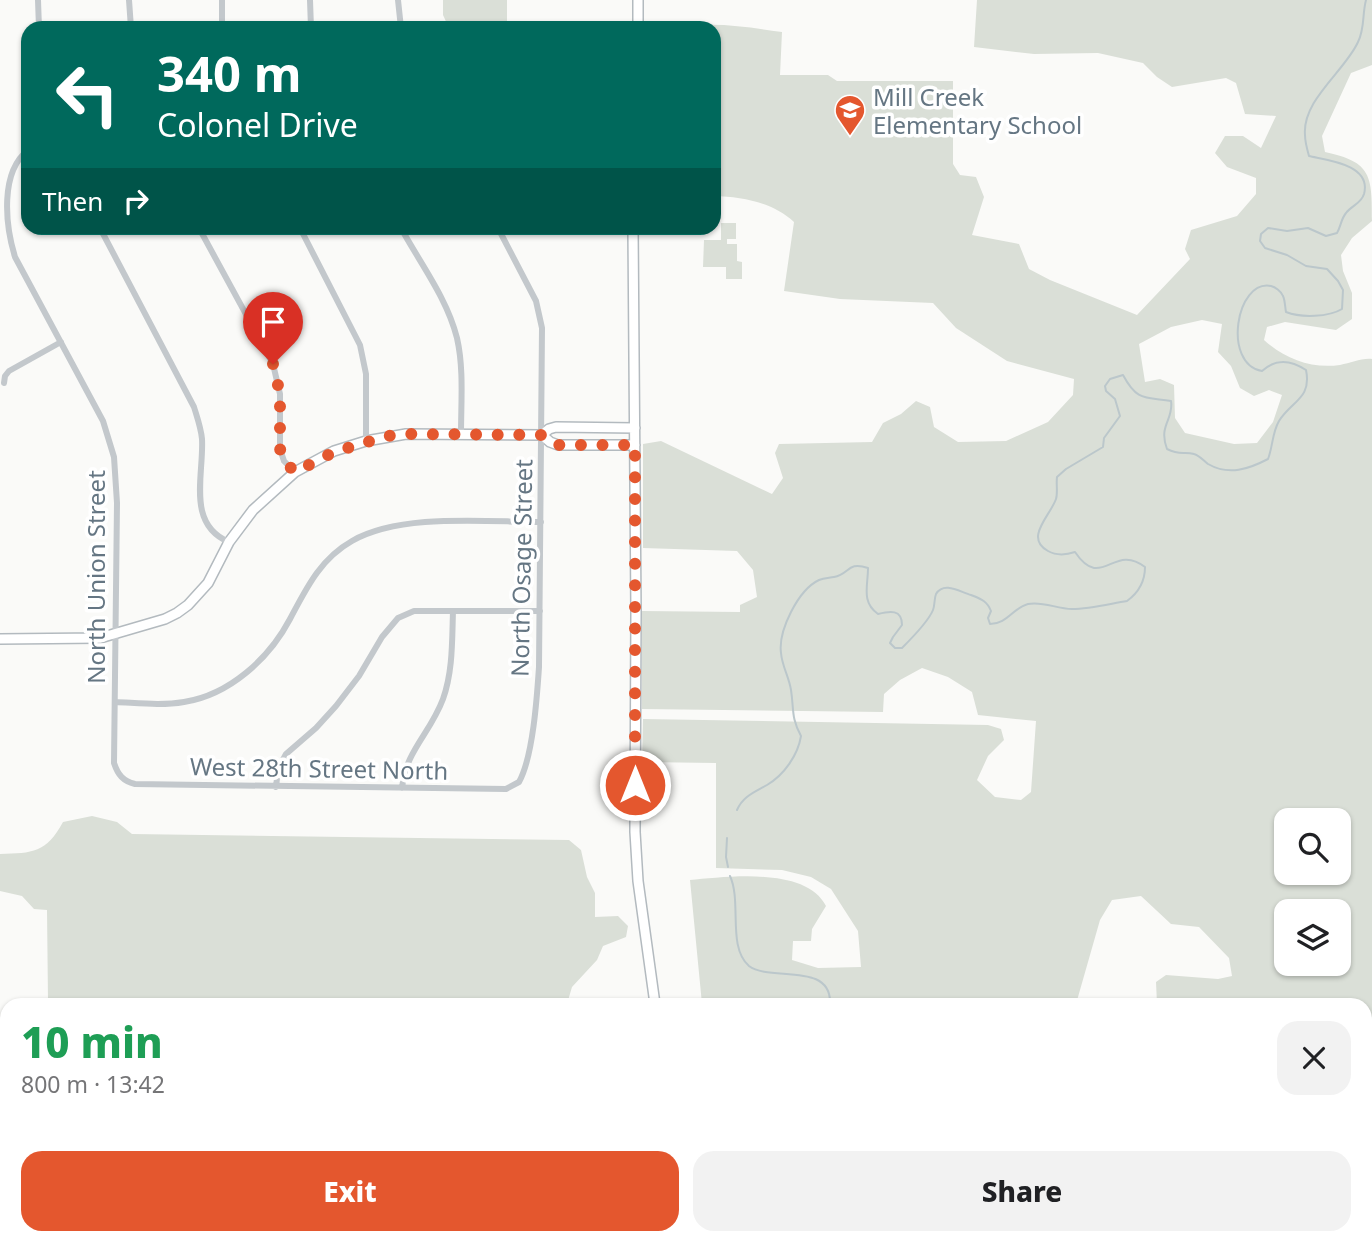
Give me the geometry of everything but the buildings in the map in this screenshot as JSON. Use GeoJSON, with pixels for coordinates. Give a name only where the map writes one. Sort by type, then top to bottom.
{"type":"FeatureCollection","features":[{"type":"Feature","properties":{"kind":"street"},"geometry":{"type":"LineString","coordinates":[[38,0],[39,21]]}},
{"type":"Feature","properties":{"kind":"street"},"geometry":{"type":"LineString","coordinates":[[130,0],[131,21]]}},
{"type":"Feature","properties":{"kind":"street"},"geometry":{"type":"LineString","coordinates":[[222,0],[222,21]]}},
{"type":"Feature","properties":{"kind":"street"},"geometry":{"type":"LineString","coordinates":[[310,0],[311,21]]}},
{"type":"Feature","properties":{"kind":"street"},"geometry":{"type":"LineString","coordinates":[[398,0],[400,21]]}},
{"type":"Feature","properties":{"kind":"street"},"geometry":{"type":"LineString","coordinates":[[638,0],[638,21]]}},
{"type":"Feature","properties":{"kind":"street","name":"North Union Street"},"geometry":{"type":"LineString","coordinates":[[21,156],[13,162],[6,179],[7,232],[15,257],[103,422],[114,457],[117,503],[114,763],[118,774],[126,782]]}},
{"type":"Feature","properties":{"kind":"street"},"geometry":{"type":"LineString","coordinates":[[104,235],[194,407],[202,439],[201,514],[214,533],[229,542]]}},
{"type":"Feature","properties":{"kind":"street"},"geometry":{"type":"LineString","coordinates":[[203,235],[273,364],[280,394],[280,449],[284,461],[295,472]]}},
{"type":"Feature","properties":{"kind":"street"},"geometry":{"type":"LineString","coordinates":[[304,235],[360,345],[366,374],[366,441]]}},
{"type":"Feature","properties":{"kind":"street"},"geometry":{"type":"LineString","coordinates":[[405,235],[448,311],[457,338],[462,366],[461,435]]}},
{"type":"Feature","properties":{"kind":"street","name":"North Osage Street"},"geometry":{"type":"LineString","coordinates":[[502,235],[540,314],[542,435],[536,702],[522,777],[511,787]]}},
{"type":"Feature","properties":{"kind":"street"},"geometry":{"type":"LineString","coordinates":[[634,235],[635,832],[638,881],[654,998]]}},
{"type":"Feature","properties":{"kind":"street"},"geometry":{"type":"LineString","coordinates":[[4,383],[9,370],[61,342]]}},
{"type":"Feature","properties":{"kind":"street"},"geometry":{"type":"LineString","coordinates":[[0,639],[83,639],[165,619],[188,605],[208,583],[229,542],[253,510],[295,472],[334,452],[366,441],[406,434],[542,435],[556,427],[635,428]]}},
{"type":"Feature","properties":{"kind":"street"},"geometry":{"type":"LineString","coordinates":[[542,435],[558,445],[635,445]]}},
{"type":"Feature","properties":{"kind":"street"},"geometry":{"type":"LineString","coordinates":[[115,702],[184,702],[208,696],[234,682],[275,643],[304,589],[321,567],[341,549],[368,533],[389,526],[412,523],[541,522]]}},
{"type":"Feature","properties":{"kind":"street"},"geometry":{"type":"LineString","coordinates":[[276,787],[278,769],[286,754],[316,729],[336,706],[359,676],[382,637],[398,618],[414,611],[540,611]]}},
{"type":"Feature","properties":{"kind":"street"},"geometry":{"type":"LineString","coordinates":[[402,788],[403,772],[408,760],[432,724],[444,696],[452,655],[453,611]]}},
{"type":"Feature","properties":{"kind":"street","name":"West 28th Street North"},"geometry":{"type":"LineString","coordinates":[[126,782],[276,787],[511,787]]}},
{"type":"Feature","properties":{"kind":"shaded area"},"geometry":{"type":"Polygon","coordinates":[[[443,0],[507,0],[507,21],[446,21],[443,0]]]}},
{"type":"Feature","properties":{"kind":"shaded area"},"geometry":{"type":"Polygon","coordinates":[[[977,0],[1372,0],[1372,65],[1351,73],[1322,136],[1325,152],[1361,166],[1370,182],[1372,221],[1352,238],[1341,255],[1343,271],[1352,293],[1352,319],[1336,330],[1285,322],[1267,327],[1264,340],[1290,357],[1309,364],[1329,366],[1372,359],[1372,998],[1157,998],[1156,982],[1166,975],[1218,979],[1232,976],[1229,958],[1199,927],[1171,924],[1141,896],[1112,900],[1100,920],[1078,998],[701,998],[690,880],[744,876],[784,879],[816,893],[826,906],[812,929],[811,941],[793,941],[792,960],[818,968],[861,967],[858,931],[831,889],[811,877],[782,870],[716,868],[716,763],[642,762],[643,719],[988,725],[1001,729],[1004,740],[988,756],[977,780],[995,797],[1021,800],[1031,792],[1036,721],[978,715],[972,692],[948,677],[922,668],[900,680],[884,694],[883,712],[642,709],[642,611],[740,612],[740,605],[757,597],[753,570],[737,551],[643,548],[643,444],[661,441],[772,494],[783,478],[775,453],[779,444],[872,442],[883,423],[901,414],[916,401],[930,407],[934,427],[958,442],[1006,441],[1048,422],[1073,395],[1074,379],[1007,361],[956,328],[933,303],[840,299],[784,291],[794,222],[767,205],[721,197],[721,25],[782,32],[780,75],[828,75],[837,81],[953,81],[953,164],[960,175],[976,177],[984,197],[972,235],[1019,244],[1029,269],[1137,315],[1190,259],[1185,249],[1191,230],[1237,216],[1256,194],[1256,178],[1227,167],[1215,153],[1225,136],[1243,136],[1261,148],[1276,116],[1245,114],[1236,83],[1226,78],[1172,87],[1143,63],[1098,53],[1034,54],[974,47],[977,0]],[[1202,320],[1171,327],[1139,344],[1145,382],[1160,379],[1174,385],[1175,418],[1185,433],[1234,444],[1257,443],[1273,422],[1282,395],[1269,390],[1254,396],[1240,388],[1231,366],[1218,352],[1222,324],[1202,320]]]}},
{"type":"Feature","properties":{"kind":"shaded area"},"geometry":{"type":"Polygon","coordinates":[[[721,223],[736,223],[736,239],[727,239],[727,244],[737,244],[737,261],[742,262],[742,279],[726,279],[726,267],[703,267],[704,240],[721,240],[721,223]]]}},
{"type":"Feature","properties":{"kind":"shaded area"},"geometry":{"type":"Polygon","coordinates":[[[92,816],[117,822],[132,834],[569,840],[581,850],[587,877],[595,893],[595,917],[618,916],[628,926],[626,937],[603,946],[597,960],[572,987],[569,998],[48,998],[47,910],[34,909],[22,896],[0,891],[0,854],[38,849],[51,840],[63,822],[92,816]]]}},
{"type":"Feature","properties":{"kind":"waterway"},"geometry":{"type":"LineString","coordinates":[[737,810],[746,798],[773,781],[784,770],[799,743],[801,736],[794,719],[781,644],[791,612],[804,593],[819,580],[839,575],[856,566],[868,568],[869,604],[878,614],[894,612],[900,616],[902,625],[890,643],[895,648],[902,648],[924,624],[933,610],[936,594],[943,588],[957,590],[983,601],[991,611],[988,618],[990,624],[1001,621],[1028,604],[1066,609],[1086,608],[1127,601],[1134,594],[1142,582],[1145,567],[1134,561],[1124,560],[1093,568],[1084,563],[1075,552],[1051,553],[1041,546],[1038,540],[1041,526],[1056,499],[1057,477],[1103,447],[1104,438],[1120,416],[1115,399],[1106,391],[1105,386],[1110,379],[1123,375],[1137,394],[1171,401],[1164,434],[1167,449],[1191,453],[1224,470],[1246,468],[1268,459],[1279,421],[1306,387],[1306,370],[1284,362],[1273,364],[1262,371],[1249,365],[1242,354],[1238,339],[1238,323],[1249,295],[1259,287],[1271,286],[1281,292],[1286,312],[1292,314],[1323,315],[1342,309],[1343,290],[1327,269],[1306,266],[1287,255],[1265,248],[1260,241],[1261,234],[1268,228],[1287,231],[1308,228],[1326,236],[1337,233],[1344,215],[1363,197],[1365,184],[1361,176],[1346,165],[1309,156],[1305,135],[1310,110],[1358,42],[1366,0]]}},
{"type":"Feature","properties":{"kind":"waterway"},"geometry":{"type":"LineString","coordinates":[[727,838],[728,867]]}},
{"type":"Feature","properties":{"kind":"waterway"},"geometry":{"type":"LineString","coordinates":[[730,876],[735,898],[736,936],[742,958],[749,966],[759,970],[811,977],[821,982],[828,991],[829,998]]}},
{"type":"Feature","properties":{"kind":"place","name":"Mill Creek Elementary School"},"geometry":{"type":"Point","coordinates":[850,137]}},
{"type":"Feature","properties":{"kind":"route"},"geometry":{"type":"LineString","coordinates":[[273,364],[280,394],[280,449],[284,461],[295,472],[334,452],[366,441],[406,434],[542,435],[558,445],[635,445],[635,785]]}}]}
